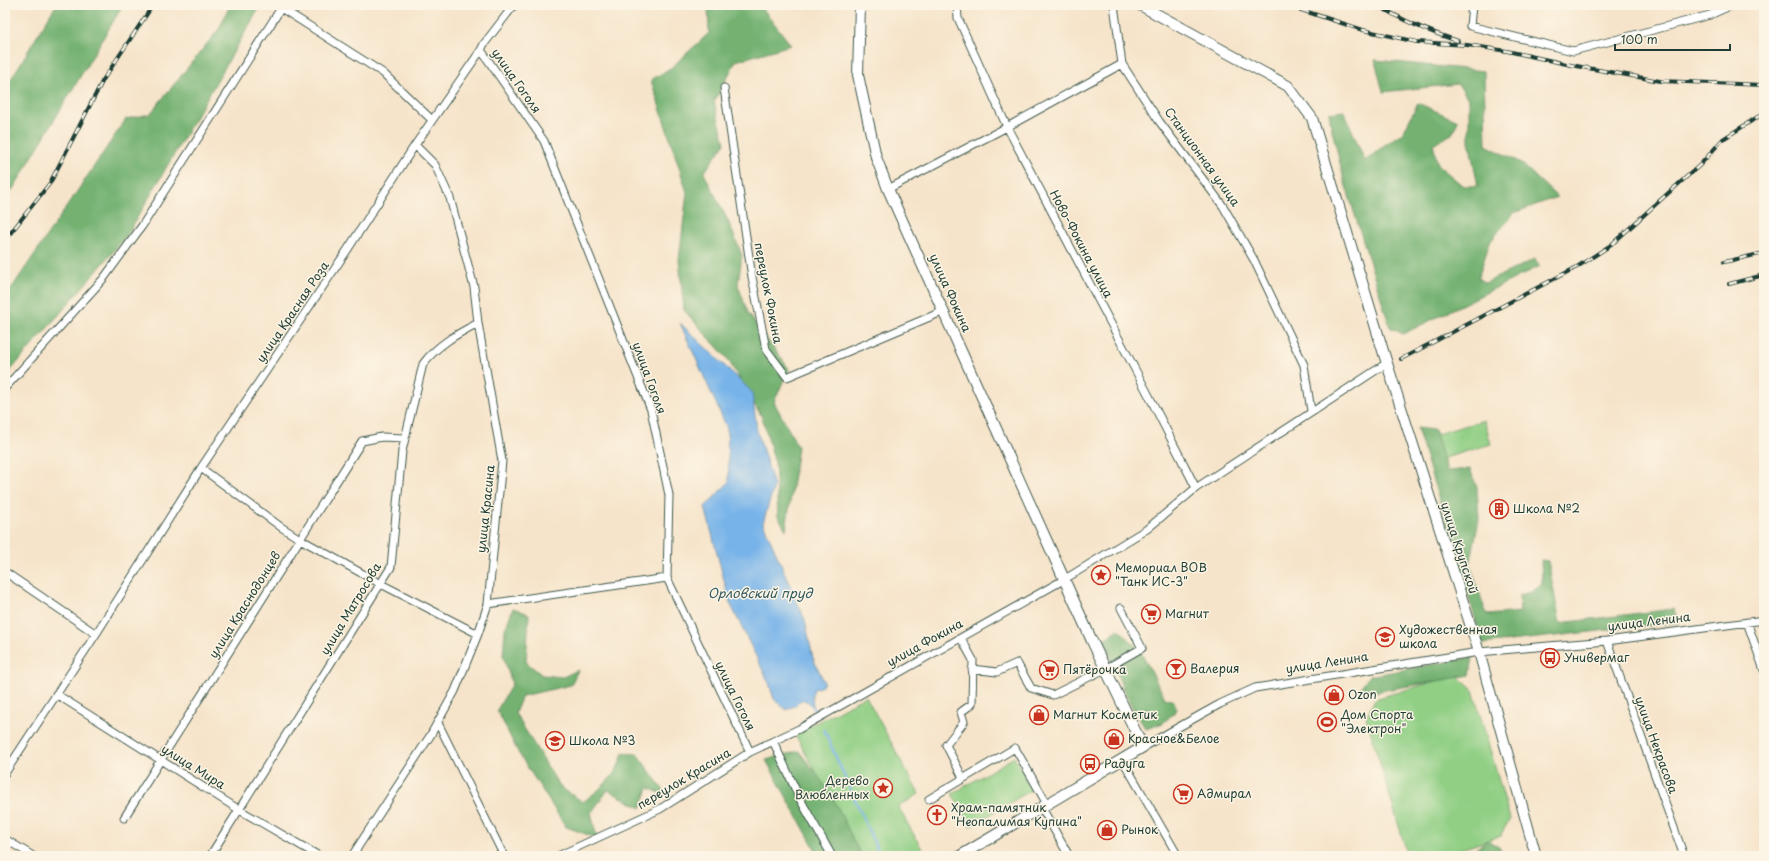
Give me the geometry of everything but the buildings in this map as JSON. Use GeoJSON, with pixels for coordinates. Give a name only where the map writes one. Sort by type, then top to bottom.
{"type":"FeatureCollection","features":[{"type":"Feature","properties":{"kind":"main road","name":"улица Фокина"},"geometry":{"type":"LineString","coordinates":[[860,5],[858,75],[876,157],[888,189],[1105,669],[1143,747]]}},
{"type":"Feature","properties":{"kind":"main road","name":"улица Крупской"},"geometry":{"type":"LineString","coordinates":[[1140,5],[1288,86],[1312,118],[1387,363],[1479,652],[1536,856]]}},
{"type":"Feature","properties":{"kind":"main road","name":"улица Ленина"},"geometry":{"type":"LineString","coordinates":[[960,856],[1045,806],[1122,758],[1143,747]]}},
{"type":"Feature","properties":{"kind":"street","name":"улица Красная Роза"},"geometry":{"type":"LineString","coordinates":[[5,773],[96,634],[201,468],[348,249],[415,145],[484,44],[514,5]]}},
{"type":"Feature","properties":{"kind":"street","name":"Ново-Фокина улица"},"geometry":{"type":"LineString","coordinates":[[957,5],[958,18],[1006,127],[1147,392],[1196,488]]}},
{"type":"Feature","properties":{"kind":"street","name":"Станционная улица"},"geometry":{"type":"LineString","coordinates":[[1114,5],[1122,64],[1159,121],[1224,206],[1254,260],[1304,365],[1311,411]]}},
{"type":"Feature","properties":{"kind":"street"},"geometry":{"type":"LineString","coordinates":[[1472,5],[1470,26],[1574,51],[1710,15],[1732,5]]}},
{"type":"Feature","properties":{"kind":"street"},"geometry":{"type":"LineString","coordinates":[[5,388],[104,278],[142,226],[282,7],[383,73],[432,120]]}},
{"type":"Feature","properties":{"kind":"street","name":"улица Гоголя"},"geometry":{"type":"LineString","coordinates":[[481,50],[544,141],[651,410],[669,495],[667,578],[750,752]]}},
{"type":"Feature","properties":{"kind":"street"},"geometry":{"type":"LineString","coordinates":[[888,189],[1122,64]]}},
{"type":"Feature","properties":{"kind":"street","name":"переулок Фокина"},"geometry":{"type":"LineString","coordinates":[[724,88],[752,277],[766,349],[787,377],[944,311]]}},
{"type":"Feature","properties":{"kind":"street","name":"улица Красина"},"geometry":{"type":"LineString","coordinates":[[352,856],[438,723],[455,692],[478,634],[488,604],[502,461],[478,323],[474,287],[450,198],[435,165],[415,145]]}},
{"type":"Feature","properties":{"kind":"street","name":"улица Матросова"},"geometry":{"type":"LineString","coordinates":[[210,856],[238,808],[391,567],[404,438],[423,364],[431,352],[452,337],[478,323]]}},
{"type":"Feature","properties":{"kind":"street"},"geometry":{"type":"LineString","coordinates":[[1065,580],[1148,529],[1196,488],[1311,411],[1387,363]]}},
{"type":"Feature","properties":{"kind":"street","name":"улица Краснодонцев"},"geometry":{"type":"LineString","coordinates":[[124,818],[362,441],[382,437],[404,438]]}},
{"type":"Feature","properties":{"kind":"street"},"geometry":{"type":"LineString","coordinates":[[201,468],[281,527],[300,539],[381,584],[478,634]]}},
{"type":"Feature","properties":{"kind":"street"},"geometry":{"type":"LineString","coordinates":[[5,572],[96,634]]}},
{"type":"Feature","properties":{"kind":"street"},"geometry":{"type":"LineString","coordinates":[[488,604],[667,578]]}},
{"type":"Feature","properties":{"kind":"street","name":"улица Фокина"},"geometry":{"type":"LineString","coordinates":[[799,729],[1065,580]]}},
{"type":"Feature","properties":{"kind":"street"},"geometry":{"type":"LineString","coordinates":[[972,669],[997,672],[1017,663],[1032,688],[1053,695],[1105,669],[1142,648],[1121,608]]}},
{"type":"Feature","properties":{"kind":"street","name":"улица Ленина"},"geometry":{"type":"LineString","coordinates":[[1143,747],[1220,704],[1255,688],[1479,652],[1607,641],[1764,620]]}},
{"type":"Feature","properties":{"kind":"street"},"geometry":{"type":"LineString","coordinates":[[1748,622],[1764,670]]}},
{"type":"Feature","properties":{"kind":"street"},"geometry":{"type":"LineString","coordinates":[[961,638],[973,660],[972,704],[961,712],[964,722],[946,745],[963,778]]}},
{"type":"Feature","properties":{"kind":"street","name":"улица Некрасова"},"geometry":{"type":"LineString","coordinates":[[1607,641],[1684,856]]}},
{"type":"Feature","properties":{"kind":"street","name":"улица Мира"},"geometry":{"type":"LineString","coordinates":[[56,694],[238,808],[319,856]]}},
{"type":"Feature","properties":{"kind":"street"},"geometry":{"type":"LineString","coordinates":[[438,723],[504,856]]}},
{"type":"Feature","properties":{"kind":"street","name":"переулок Красина"},"geometry":{"type":"LineString","coordinates":[[558,856],[660,809],[750,752],[799,729]]}},
{"type":"Feature","properties":{"kind":"street"},"geometry":{"type":"LineString","coordinates":[[773,742],[800,799],[832,856]]}},
{"type":"Feature","properties":{"kind":"street"},"geometry":{"type":"LineString","coordinates":[[929,799],[1015,748],[1069,856]]}},
{"type":"Feature","properties":{"kind":"street"},"geometry":{"type":"LineString","coordinates":[[1122,758],[1178,856]]}},
{"type":"Feature","properties":{"kind":"street"},"geometry":{"type":"LineString","coordinates":[[5,839],[33,856]]}},
{"type":"Feature","properties":{"kind":"green space"},"geometry":{"type":"Polygon","coordinates":[[[56,5],[123,5],[13,189],[5,198],[5,89],[56,5]]]}},
{"type":"Feature","properties":{"kind":"green space"},"geometry":{"type":"Polygon","coordinates":[[[230,5],[261,5],[126,237],[5,377],[5,298],[126,119],[150,114],[219,29],[230,5]]]}},
{"type":"Feature","properties":{"kind":"green space"},"geometry":{"type":"Polygon","coordinates":[[[708,5],[760,5],[791,45],[736,61],[714,102],[725,143],[704,173],[728,221],[742,255],[738,285],[748,313],[789,369],[774,402],[798,447],[786,530],[778,516],[775,463],[762,417],[727,358],[684,310],[679,260],[687,192],[651,80],[672,67],[709,33],[708,5]]]}},
{"type":"Feature","properties":{"kind":"green space"},"geometry":{"type":"Polygon","coordinates":[[[1375,60],[1484,71],[1486,145],[1521,163],[1557,197],[1514,213],[1490,242],[1478,278],[1485,283],[1535,259],[1540,266],[1403,334],[1390,327],[1344,180],[1329,113],[1344,111],[1365,161],[1386,144],[1403,133],[1418,103],[1458,121],[1452,134],[1433,144],[1438,165],[1463,186],[1478,186],[1469,141],[1469,100],[1458,84],[1383,92],[1375,60]]]}},
{"type":"Feature","properties":{"kind":"green space"},"geometry":{"type":"Polygon","coordinates":[[[1484,420],[1491,444],[1441,459],[1434,435],[1484,420]]]}},
{"type":"Feature","properties":{"kind":"green space"},"geometry":{"type":"Polygon","coordinates":[[[1417,428],[1435,430],[1447,471],[1470,469],[1477,487],[1479,519],[1470,565],[1487,615],[1520,612],[1519,595],[1531,592],[1542,583],[1541,560],[1548,561],[1560,623],[1673,609],[1680,622],[1483,644],[1417,428]]]}},
{"type":"Feature","properties":{"kind":"green space"},"geometry":{"type":"Polygon","coordinates":[[[513,608],[529,614],[526,662],[542,675],[563,677],[578,670],[571,685],[522,696],[515,713],[560,787],[583,802],[613,775],[623,753],[637,754],[668,796],[648,788],[641,808],[608,790],[591,813],[597,838],[566,827],[519,754],[497,710],[512,684],[503,655],[505,629],[513,608]]]}},
{"type":"Feature","properties":{"kind":"green space"},"geometry":{"type":"Polygon","coordinates":[[[1119,629],[1140,650],[1165,698],[1174,701],[1177,710],[1163,723],[1146,729],[1127,697],[1104,639],[1119,629]]]}},
{"type":"Feature","properties":{"kind":"green space"},"geometry":{"type":"Polygon","coordinates":[[[1473,657],[1470,675],[1369,693],[1359,689],[1369,676],[1473,657]]]}},
{"type":"Feature","properties":{"kind":"green space"},"geometry":{"type":"Polygon","coordinates":[[[1456,675],[1473,690],[1510,819],[1500,836],[1478,844],[1442,854],[1418,855],[1407,853],[1366,717],[1375,699],[1456,675]]]}},
{"type":"Feature","properties":{"kind":"green space"},"geometry":{"type":"Polygon","coordinates":[[[866,696],[919,794],[898,807],[925,854],[922,856],[861,856],[795,734],[866,696]]]}},
{"type":"Feature","properties":{"kind":"green space"},"geometry":{"type":"Polygon","coordinates":[[[799,751],[830,792],[861,856],[819,856],[766,760],[799,751]]]}},
{"type":"Feature","properties":{"kind":"green space"},"geometry":{"type":"Polygon","coordinates":[[[1014,757],[1033,789],[971,826],[952,794],[1014,757]]]}},
{"type":"Feature","properties":{"kind":"green space"},"geometry":{"type":"Polygon","coordinates":[[[1488,840],[1498,846],[1505,856],[1466,856],[1488,840]]]}},
{"type":"Feature","properties":{"kind":"water","name":"Орловский пруд"},"geometry":{"type":"Polygon","coordinates":[[[680,323],[752,392],[757,431],[774,486],[763,523],[805,620],[813,658],[824,682],[822,686],[814,689],[812,695],[813,707],[807,701],[801,700],[796,705],[786,710],[774,699],[769,683],[730,603],[705,507],[729,482],[727,428],[680,323]]]}},
{"type":"Feature","properties":{"kind":"waterway"},"geometry":{"type":"LineString","coordinates":[[813,707],[817,715]]}},
{"type":"Feature","properties":{"kind":"waterway"},"geometry":{"type":"LineString","coordinates":[[824,730],[880,856]]}},
{"type":"Feature","properties":{"kind":"railway"},"geometry":{"type":"LineString","coordinates":[[5,240],[50,183],[103,80],[153,5]]}},
{"type":"Feature","properties":{"kind":"railway"},"geometry":{"type":"LineString","coordinates":[[1286,5],[1363,30],[1417,42],[1467,45],[1507,51],[1571,65],[1660,81],[1764,85]]}},
{"type":"Feature","properties":{"kind":"railway"},"geometry":{"type":"LineString","coordinates":[[1378,5],[1416,26],[1458,41]]}},
{"type":"Feature","properties":{"kind":"railway"},"geometry":{"type":"LineString","coordinates":[[1401,359],[1577,267],[1611,245],[1700,165],[1723,139],[1764,113]]}},
{"type":"Feature","properties":{"kind":"railway"},"geometry":{"type":"LineString","coordinates":[[1724,262],[1764,253]]}},
{"type":"Feature","properties":{"kind":"railway"},"geometry":{"type":"LineString","coordinates":[[1729,284],[1764,275]]}},
{"type":"Feature","properties":{"kind":"place","name":"Школа №2"},"geometry":{"type":"Point","coordinates":[1499,509]}},
{"type":"Feature","properties":{"kind":"place","name":"Мемориал ВОВ \"Танк ИС-3\""},"geometry":{"type":"Point","coordinates":[1101,575]}},
{"type":"Feature","properties":{"kind":"place","name":"Магнит"},"geometry":{"type":"Point","coordinates":[1151,614]}},
{"type":"Feature","properties":{"kind":"place","name":"Художественная школа"},"geometry":{"type":"Point","coordinates":[1385,637]}},
{"type":"Feature","properties":{"kind":"place","name":"Универмаг"},"geometry":{"type":"Point","coordinates":[1550,658]}},
{"type":"Feature","properties":{"kind":"place","name":"Валерия"},"geometry":{"type":"Point","coordinates":[1176,669]}},
{"type":"Feature","properties":{"kind":"place","name":"Пятёрочка"},"geometry":{"type":"Point","coordinates":[1049,670]}},
{"type":"Feature","properties":{"kind":"place","name":"Ozon"},"geometry":{"type":"Point","coordinates":[1334,695]}},
{"type":"Feature","properties":{"kind":"place","name":"Магнит Косметик"},"geometry":{"type":"Point","coordinates":[1039,715]}},
{"type":"Feature","properties":{"kind":"place","name":"Дом Спорта \"Электрон\""},"geometry":{"type":"Point","coordinates":[1327,722]}},
{"type":"Feature","properties":{"kind":"place","name":"Красное&Белое"},"geometry":{"type":"Point","coordinates":[1114,739]}},
{"type":"Feature","properties":{"kind":"place","name":"Школа №3"},"geometry":{"type":"Point","coordinates":[555,741]}},
{"type":"Feature","properties":{"kind":"place","name":"Радуга"},"geometry":{"type":"Point","coordinates":[1090,764]}},
{"type":"Feature","properties":{"kind":"place","name":"Дерево Влюбленных"},"geometry":{"type":"Point","coordinates":[883,788]}},
{"type":"Feature","properties":{"kind":"place","name":"Адмирал"},"geometry":{"type":"Point","coordinates":[1183,794]}},
{"type":"Feature","properties":{"kind":"place","name":"Храм-памятник \"Неопалимая Купина\""},"geometry":{"type":"Point","coordinates":[937,815]}},
{"type":"Feature","properties":{"kind":"place","name":"Рынок"},"geometry":{"type":"Point","coordinates":[1107,830]}}]}
